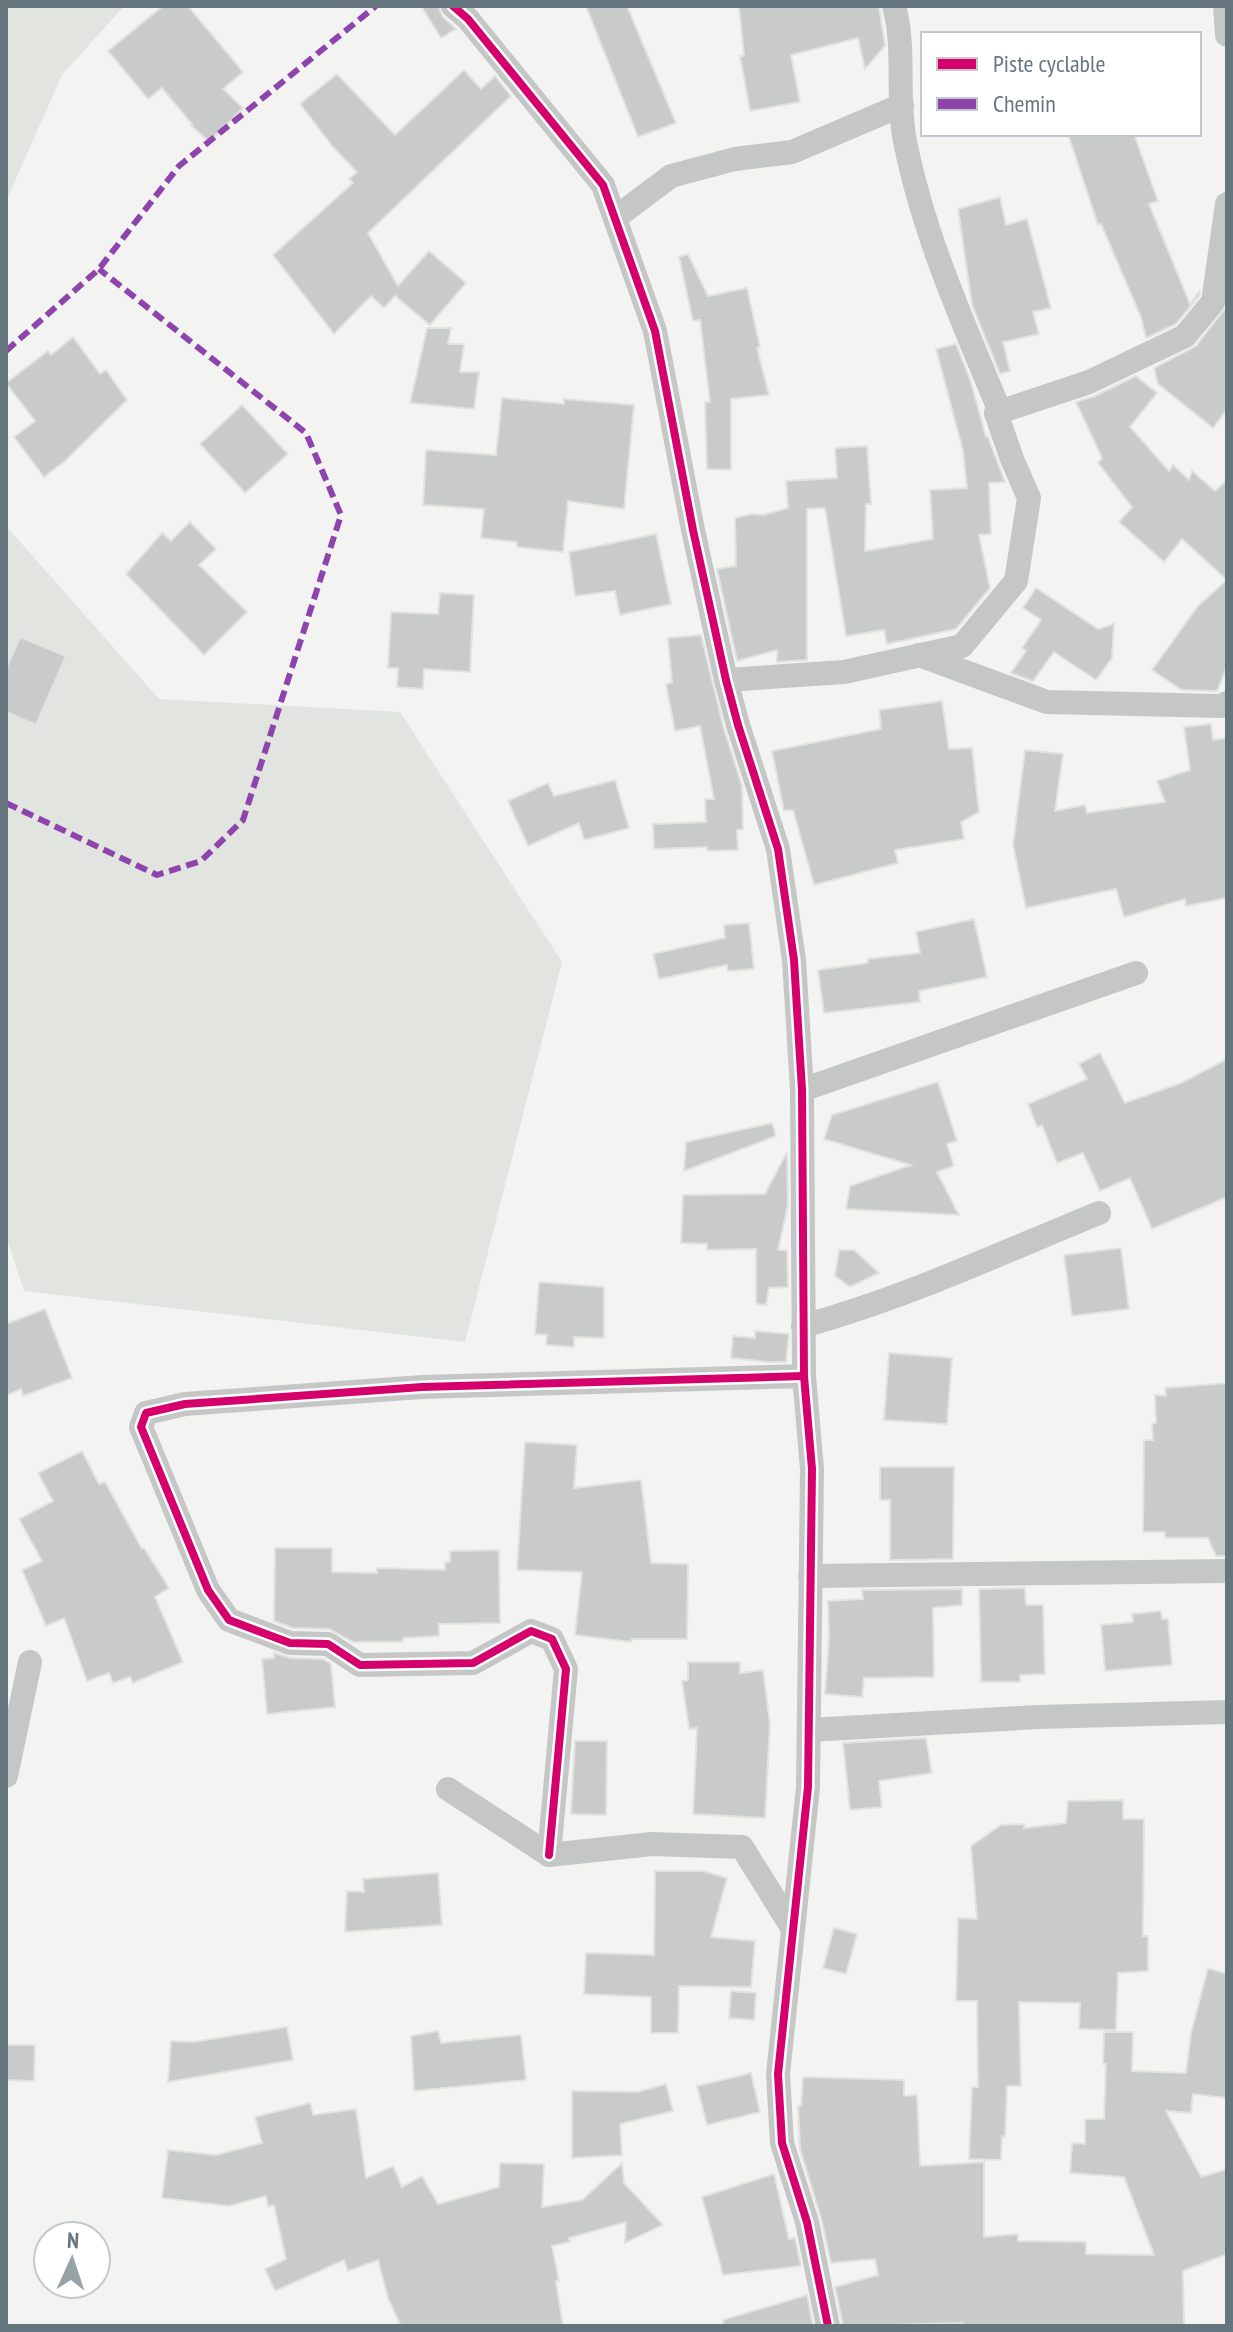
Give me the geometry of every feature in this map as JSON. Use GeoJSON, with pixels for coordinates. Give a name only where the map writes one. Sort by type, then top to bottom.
{"type":"FeatureCollection","features":[{"type":"Feature","properties":{"kind":"street"},"geometry":{"type":"LineString","coordinates":[[453,6],[468,19],[603,185],[655,331],[693,530],[726,680],[778,849],[794,960],[802,1090],[804,1376],[812,1469],[808,1787],[778,2074],[782,2143],[807,2222],[828,2326]]}},
{"type":"Feature","properties":{"kind":"street"},"geometry":{"type":"LineString","coordinates":[[726,680],[844,672],[962,646],[1016,581],[1029,498],[996,413],[998,407],[936,254],[904,138],[894,6]]}},
{"type":"Feature","properties":{"kind":"street"},"geometry":{"type":"LineString","coordinates":[[1225,6],[1227,35]]}},
{"type":"Feature","properties":{"kind":"street"},"geometry":{"type":"LineString","coordinates":[[615,218],[671,176],[735,159],[792,152],[902,105]]}},
{"type":"Feature","properties":{"kind":"street"},"geometry":{"type":"LineString","coordinates":[[996,413],[1089,382],[1185,336],[1213,302],[1227,204]]}},
{"type":"Feature","properties":{"kind":"street"},"geometry":{"type":"LineString","coordinates":[[919,655],[1047,702],[1221,706],[1227,703]]}},
{"type":"Feature","properties":{"kind":"street"},"geometry":{"type":"LineString","coordinates":[[802,1090],[1136,973]]}},
{"type":"Feature","properties":{"kind":"street"},"geometry":{"type":"LineString","coordinates":[[803,1326],[847,1314],[931,1282],[1099,1213]]}},
{"type":"Feature","properties":{"kind":"street"},"geometry":{"type":"LineString","coordinates":[[549,1855],[566,1669],[552,1639],[531,1631],[473,1663],[360,1665],[328,1644],[290,1643],[229,1620],[208,1590],[141,1427],[146,1413],[185,1404],[422,1387],[804,1376]]}},
{"type":"Feature","properties":{"kind":"street"},"geometry":{"type":"LineString","coordinates":[[810,1576],[1227,1571]]}},
{"type":"Feature","properties":{"kind":"street"},"geometry":{"type":"LineString","coordinates":[[6,1776],[30,1662]]}},
{"type":"Feature","properties":{"kind":"street"},"geometry":{"type":"LineString","coordinates":[[809,1730],[1038,1717],[1227,1712]]}},
{"type":"Feature","properties":{"kind":"street"},"geometry":{"type":"LineString","coordinates":[[448,1789],[549,1855],[652,1844],[742,1847],[793,1929]]}},
{"type":"Feature","properties":{"kind":"shaded area"},"geometry":{"type":"Polygon","coordinates":[[[6,6],[124,6],[62,75],[6,201],[6,6]]]}},
{"type":"Feature","properties":{"kind":"shaded area"},"geometry":{"type":"Polygon","coordinates":[[[6,526],[159,699],[400,712],[562,962],[465,1342],[24,1291],[6,1236],[6,526]]]}},
{"type":"Feature","properties":{"kind":"building"},"geometry":{"type":"Polygon","coordinates":[[[163,6],[188,6],[243,72],[223,89],[243,108],[209,142],[191,125],[162,88],[148,99],[108,51],[163,6]]]}},
{"type":"Feature","properties":{"kind":"building"},"geometry":{"type":"Polygon","coordinates":[[[421,6],[438,6],[443,17],[456,29],[441,38],[421,6]]]}},
{"type":"Feature","properties":{"kind":"building"},"geometry":{"type":"Polygon","coordinates":[[[586,6],[627,6],[676,123],[638,137],[586,6]]]}},
{"type":"Feature","properties":{"kind":"building"},"geometry":{"type":"Polygon","coordinates":[[[739,6],[879,6],[885,46],[865,69],[858,38],[791,55],[800,102],[750,111],[740,56],[744,56],[739,6]]]}},
{"type":"Feature","properties":{"kind":"building"},"geometry":{"type":"Polygon","coordinates":[[[464,70],[481,89],[495,76],[511,96],[368,233],[398,286],[429,251],[466,283],[430,325],[395,296],[384,308],[371,296],[334,334],[273,255],[353,183],[349,179],[357,172],[300,104],[337,74],[395,135],[464,70]]]}},
{"type":"Feature","properties":{"kind":"building"},"geometry":{"type":"Polygon","coordinates":[[[1069,136],[1135,136],[1158,201],[1149,204],[1190,304],[1200,290],[1199,296],[1176,324],[1146,338],[1141,317],[1101,224],[1098,225],[1069,136]]]}},
{"type":"Feature","properties":{"kind":"building"},"geometry":{"type":"Polygon","coordinates":[[[1000,197],[1006,225],[1027,219],[1051,308],[1033,312],[1039,334],[1003,342],[1010,371],[1000,374],[972,305],[958,209],[1000,197]]]}},
{"type":"Feature","properties":{"kind":"building"},"geometry":{"type":"Polygon","coordinates":[[[688,254],[708,296],[747,288],[760,347],[757,348],[769,395],[731,399],[731,470],[707,469],[705,402],[710,402],[700,320],[693,321],[679,257],[688,254]]]}},
{"type":"Feature","properties":{"kind":"building"},"geometry":{"type":"Polygon","coordinates":[[[1227,306],[1227,409],[1213,428],[1158,384],[1154,368],[1196,346],[1227,306]]]}},
{"type":"Feature","properties":{"kind":"building"},"geometry":{"type":"Polygon","coordinates":[[[427,328],[451,328],[448,344],[464,344],[460,372],[479,372],[474,409],[410,403],[427,328]]]}},
{"type":"Feature","properties":{"kind":"building"},"geometry":{"type":"Polygon","coordinates":[[[73,337],[100,374],[106,370],[127,400],[65,461],[44,477],[14,437],[35,421],[6,383],[48,351],[51,355],[73,337]]]}},
{"type":"Feature","properties":{"kind":"building"},"geometry":{"type":"Polygon","coordinates":[[[956,344],[971,382],[986,437],[1005,482],[989,483],[991,534],[979,535],[990,588],[956,629],[887,644],[884,630],[846,636],[825,508],[807,509],[807,660],[777,662],[777,650],[737,661],[717,569],[736,566],[735,518],[788,508],[786,481],[837,478],[835,448],[867,446],[871,504],[866,504],[865,551],[933,539],[930,490],[967,488],[963,451],[936,349],[956,344]]]}},
{"type":"Feature","properties":{"kind":"building"},"geometry":{"type":"Polygon","coordinates":[[[1136,376],[1157,393],[1130,427],[1169,471],[1173,465],[1189,480],[1192,471],[1215,491],[1227,480],[1227,580],[1182,539],[1164,562],[1119,522],[1132,507],[1098,463],[1102,458],[1076,402],[1136,376]]]}},
{"type":"Feature","properties":{"kind":"building"},"geometry":{"type":"Polygon","coordinates":[[[502,398],[564,404],[564,399],[634,405],[624,509],[568,501],[563,552],[517,547],[517,542],[481,538],[484,509],[423,505],[426,450],[496,455],[502,398]]]}},
{"type":"Feature","properties":{"kind":"building"},"geometry":{"type":"Polygon","coordinates":[[[242,405],[288,454],[245,493],[200,444],[242,405]]]}},
{"type":"Feature","properties":{"kind":"building"},"geometry":{"type":"Polygon","coordinates":[[[190,522],[216,549],[199,565],[247,612],[204,655],[126,574],[162,533],[171,541],[190,522]]]}},
{"type":"Feature","properties":{"kind":"building"},"geometry":{"type":"Polygon","coordinates":[[[656,534],[671,604],[620,615],[615,591],[575,596],[569,552],[656,534]]]}},
{"type":"Feature","properties":{"kind":"building"},"geometry":{"type":"Polygon","coordinates":[[[1227,580],[1227,666],[1217,691],[1182,690],[1152,670],[1198,606],[1227,580]]]}},
{"type":"Feature","properties":{"kind":"building"},"geometry":{"type":"Polygon","coordinates":[[[1036,588],[1098,629],[1114,624],[1112,658],[1096,680],[1054,652],[1033,681],[1011,673],[1026,651],[1022,648],[1041,620],[1023,608],[1036,588]]]}},
{"type":"Feature","properties":{"kind":"building"},"geometry":{"type":"Polygon","coordinates":[[[440,593],[474,595],[470,672],[424,669],[423,689],[397,687],[398,668],[388,668],[391,612],[438,614],[440,593]]]}},
{"type":"Feature","properties":{"kind":"building"},"geometry":{"type":"Polygon","coordinates":[[[701,635],[724,729],[742,786],[743,829],[737,830],[738,850],[707,851],[707,847],[654,849],[653,824],[706,822],[705,799],[714,799],[700,726],[675,731],[666,684],[672,683],[668,638],[701,635]]]}},
{"type":"Feature","properties":{"kind":"building"},"geometry":{"type":"Polygon","coordinates":[[[20,637],[66,656],[36,725],[6,712],[6,669],[20,637]]]}},
{"type":"Feature","properties":{"kind":"building"},"geometry":{"type":"Polygon","coordinates":[[[942,701],[949,749],[972,748],[979,812],[961,822],[964,839],[895,850],[898,863],[814,885],[793,810],[784,811],[772,751],[881,729],[879,710],[942,701]]]}},
{"type":"Feature","properties":{"kind":"building"},"geometry":{"type":"Polygon","coordinates":[[[1211,724],[1213,740],[1227,738],[1227,898],[1186,906],[1185,899],[1124,917],[1116,889],[1026,908],[1013,845],[1025,750],[1063,754],[1055,811],[1085,805],[1087,813],[1165,802],[1157,781],[1190,770],[1184,727],[1211,724]]]}},
{"type":"Feature","properties":{"kind":"building"},"geometry":{"type":"Polygon","coordinates":[[[615,780],[629,828],[584,840],[579,823],[528,846],[508,801],[548,783],[554,796],[615,780]]]}},
{"type":"Feature","properties":{"kind":"building"},"geometry":{"type":"Polygon","coordinates":[[[974,919],[987,977],[919,991],[920,1002],[824,1013],[818,970],[868,963],[868,959],[920,953],[916,932],[974,919]]]}},
{"type":"Feature","properties":{"kind":"building"},"geometry":{"type":"Polygon","coordinates":[[[749,923],[754,969],[728,971],[727,965],[659,979],[653,954],[725,938],[724,925],[749,923]]]}},
{"type":"Feature","properties":{"kind":"building"},"geometry":{"type":"Polygon","coordinates":[[[1100,1053],[1125,1103],[1181,1083],[1227,1059],[1227,1197],[1152,1229],[1130,1178],[1100,1191],[1083,1153],[1057,1163],[1042,1125],[1037,1127],[1028,1104],[1087,1079],[1079,1064],[1100,1053]]]}},
{"type":"Feature","properties":{"kind":"building"},"geometry":{"type":"Polygon","coordinates":[[[938,1082],[957,1141],[947,1144],[954,1166],[937,1172],[959,1215],[846,1209],[850,1186],[911,1165],[824,1139],[832,1115],[938,1082]]]}},
{"type":"Feature","properties":{"kind":"building"},"geometry":{"type":"Polygon","coordinates":[[[772,1123],[776,1136],[684,1171],[686,1142],[772,1123]]]}},
{"type":"Feature","properties":{"kind":"building"},"geometry":{"type":"Polygon","coordinates":[[[787,1152],[788,1205],[778,1250],[787,1250],[788,1287],[769,1288],[766,1305],[756,1304],[756,1249],[707,1250],[707,1244],[681,1243],[683,1195],[765,1194],[787,1152]]]}},
{"type":"Feature","properties":{"kind":"building"},"geometry":{"type":"Polygon","coordinates":[[[1121,1248],[1129,1309],[1072,1316],[1064,1255],[1121,1248]]]}},
{"type":"Feature","properties":{"kind":"building"},"geometry":{"type":"Polygon","coordinates":[[[839,1250],[854,1250],[879,1273],[850,1287],[835,1276],[839,1250]]]}},
{"type":"Feature","properties":{"kind":"building"},"geometry":{"type":"Polygon","coordinates":[[[539,1282],[604,1287],[604,1338],[574,1337],[574,1347],[546,1345],[547,1335],[535,1334],[539,1282]]]}},
{"type":"Feature","properties":{"kind":"building"},"geometry":{"type":"Polygon","coordinates":[[[45,1309],[72,1378],[23,1396],[21,1389],[6,1396],[6,1324],[45,1309]]]}},
{"type":"Feature","properties":{"kind":"building"},"geometry":{"type":"Polygon","coordinates":[[[755,1331],[789,1334],[786,1362],[731,1358],[733,1336],[755,1338],[755,1331]]]}},
{"type":"Feature","properties":{"kind":"building"},"geometry":{"type":"Polygon","coordinates":[[[889,1353],[952,1358],[947,1424],[884,1420],[889,1353]]]}},
{"type":"Feature","properties":{"kind":"building"},"geometry":{"type":"Polygon","coordinates":[[[1227,1383],[1227,1556],[1216,1556],[1208,1538],[1165,1538],[1165,1532],[1143,1532],[1144,1440],[1153,1440],[1155,1395],[1166,1396],[1165,1388],[1227,1383]]]}},
{"type":"Feature","properties":{"kind":"building"},"geometry":{"type":"Polygon","coordinates":[[[525,1442],[577,1445],[574,1488],[641,1480],[651,1563],[688,1564],[687,1639],[632,1639],[631,1642],[575,1635],[582,1572],[517,1570],[525,1442]]]}},
{"type":"Feature","properties":{"kind":"building"},"geometry":{"type":"Polygon","coordinates":[[[82,1451],[99,1484],[105,1482],[142,1549],[169,1588],[155,1597],[183,1662],[133,1683],[130,1677],[113,1683],[109,1673],[87,1681],[64,1618],[46,1626],[22,1570],[42,1561],[19,1519],[53,1501],[38,1473],[82,1451]]]}},
{"type":"Feature","properties":{"kind":"building"},"geometry":{"type":"Polygon","coordinates":[[[880,1467],[954,1467],[953,1559],[890,1560],[890,1500],[880,1500],[880,1467]]]}},
{"type":"Feature","properties":{"kind":"building"},"geometry":{"type":"Polygon","coordinates":[[[275,1548],[332,1548],[332,1572],[377,1573],[377,1568],[445,1570],[445,1562],[450,1562],[450,1551],[499,1550],[500,1623],[439,1624],[439,1636],[403,1638],[403,1642],[353,1642],[329,1629],[293,1628],[274,1621],[275,1548]]]}},
{"type":"Feature","properties":{"kind":"building"},"geometry":{"type":"Polygon","coordinates":[[[1025,1588],[1026,1605],[1043,1605],[1045,1674],[1020,1675],[1020,1682],[981,1682],[979,1589],[1025,1588]]]}},
{"type":"Feature","properties":{"kind":"building"},"geometry":{"type":"Polygon","coordinates":[[[962,1589],[962,1605],[933,1608],[934,1677],[864,1678],[862,1697],[825,1694],[828,1601],[863,1599],[862,1590],[962,1589]]]}},
{"type":"Feature","properties":{"kind":"building"},"geometry":{"type":"Polygon","coordinates":[[[1161,1611],[1162,1619],[1168,1619],[1172,1665],[1105,1671],[1101,1625],[1133,1622],[1132,1614],[1161,1611]]]}},
{"type":"Feature","properties":{"kind":"building"},"geometry":{"type":"Polygon","coordinates":[[[274,1653],[290,1658],[323,1659],[331,1664],[335,1707],[267,1714],[262,1659],[274,1658],[274,1653]]]}},
{"type":"Feature","properties":{"kind":"building"},"geometry":{"type":"Polygon","coordinates":[[[688,1662],[740,1662],[740,1673],[763,1670],[770,1724],[765,1818],[693,1814],[697,1728],[689,1729],[682,1681],[688,1680],[688,1662]]]}},
{"type":"Feature","properties":{"kind":"building"},"geometry":{"type":"Polygon","coordinates":[[[926,1738],[932,1773],[879,1781],[882,1807],[850,1810],[843,1743],[926,1738]]]}},
{"type":"Feature","properties":{"kind":"building"},"geometry":{"type":"Polygon","coordinates":[[[575,1741],[607,1741],[606,1815],[571,1814],[575,1741]]]}},
{"type":"Feature","properties":{"kind":"building"},"geometry":{"type":"Polygon","coordinates":[[[1123,1800],[1123,1819],[1144,1819],[1143,1936],[1148,1936],[1148,1971],[1118,1973],[1116,2030],[1079,2029],[1080,2003],[1019,2002],[1021,2086],[1007,2086],[1001,2160],[969,2159],[972,2087],[978,2087],[977,2001],[956,2001],[958,1918],[977,1919],[971,1846],[1001,1825],[1024,1824],[1024,1828],[1066,1823],[1068,1801],[1123,1800]]]}},
{"type":"Feature","properties":{"kind":"building"},"geometry":{"type":"Polygon","coordinates":[[[655,1871],[703,1871],[727,1878],[711,1937],[755,1941],[751,1987],[679,1986],[678,2033],[651,2033],[651,1997],[584,1994],[586,1953],[654,1955],[655,1871]]]}},
{"type":"Feature","properties":{"kind":"building"},"geometry":{"type":"Polygon","coordinates":[[[438,1873],[442,1925],[345,1932],[347,1891],[364,1892],[363,1879],[438,1873]]]}},
{"type":"Feature","properties":{"kind":"building"},"geometry":{"type":"Polygon","coordinates":[[[834,1928],[857,1934],[846,1974],[823,1968],[834,1928]]]}},
{"type":"Feature","properties":{"kind":"building"},"geometry":{"type":"Polygon","coordinates":[[[1208,1968],[1227,1974],[1227,2098],[1193,2094],[1191,2113],[1166,2111],[1201,2177],[1227,2169],[1227,2254],[1183,2271],[1184,2326],[963,2326],[963,2323],[843,2326],[835,2287],[878,2275],[875,2259],[831,2263],[800,2149],[798,2106],[801,2106],[803,2077],[904,2080],[904,2096],[917,2095],[920,2166],[984,2162],[984,2237],[1018,2234],[1018,2241],[1086,2242],[1086,2254],[1154,2255],[1124,2177],[1070,2173],[1072,2143],[1085,2144],[1085,2119],[1104,2119],[1104,2032],[1133,2032],[1132,2071],[1186,2073],[1191,2033],[1208,1968]]]}},
{"type":"Feature","properties":{"kind":"building"},"geometry":{"type":"Polygon","coordinates":[[[731,1991],[756,1993],[754,2020],[729,2018],[731,1991]]]}},
{"type":"Feature","properties":{"kind":"building"},"geometry":{"type":"Polygon","coordinates":[[[287,2027],[293,2060],[168,2082],[171,2041],[193,2042],[287,2027]]]}},
{"type":"Feature","properties":{"kind":"building"},"geometry":{"type":"Polygon","coordinates":[[[438,2031],[441,2043],[521,2035],[526,2080],[414,2091],[411,2036],[438,2031]]]}},
{"type":"Feature","properties":{"kind":"building"},"geometry":{"type":"Polygon","coordinates":[[[6,2045],[35,2045],[34,2081],[6,2080],[6,2045]]]}},
{"type":"Feature","properties":{"kind":"building"},"geometry":{"type":"Polygon","coordinates":[[[751,2073],[760,2112],[707,2125],[697,2086],[751,2073]]]}},
{"type":"Feature","properties":{"kind":"building"},"geometry":{"type":"Polygon","coordinates":[[[666,2084],[673,2111],[620,2124],[622,2155],[572,2158],[572,2091],[638,2092],[666,2084]]]}},
{"type":"Feature","properties":{"kind":"building"},"geometry":{"type":"Polygon","coordinates":[[[310,2103],[313,2115],[356,2109],[366,2178],[393,2166],[402,2187],[422,2176],[438,2204],[499,2187],[500,2163],[544,2164],[542,2207],[582,2200],[622,2163],[624,2183],[663,2225],[625,2243],[626,2222],[552,2246],[563,2326],[401,2326],[388,2298],[378,2260],[348,2271],[344,2260],[275,2291],[265,2269],[286,2259],[274,2205],[268,2207],[266,2196],[229,2206],[162,2198],[168,2150],[216,2155],[262,2143],[255,2117],[310,2103]]]}},
{"type":"Feature","properties":{"kind":"building"},"geometry":{"type":"Polygon","coordinates":[[[774,2174],[789,2239],[795,2238],[801,2266],[723,2275],[702,2197],[774,2174]]]}},
{"type":"Feature","properties":{"kind":"building"},"geometry":{"type":"Polygon","coordinates":[[[807,2295],[813,2326],[724,2326],[723,2320],[807,2295]]]}},
{"type":"Feature","properties":{"kind":"marked path"},"geometry":{"type":"LineString","coordinates":[[6,351],[99,269],[179,166],[376,6]]}},
{"type":"Feature","properties":{"kind":"marked path"},"geometry":{"type":"LineString","coordinates":[[6,803],[157,875],[201,861],[243,820],[341,515],[306,433],[99,269]]}},
{"type":"Feature","properties":{"kind":"cycle path"},"geometry":{"type":"LineString","coordinates":[[453,6],[468,19],[603,185],[655,331],[693,530],[726,680],[778,849],[794,960],[802,1090],[804,1376],[812,1469],[808,1787],[778,2074],[782,2143],[807,2222],[828,2326]]}},
{"type":"Feature","properties":{"kind":"cycle path"},"geometry":{"type":"LineString","coordinates":[[549,1855],[566,1669],[552,1639],[531,1631],[473,1663],[360,1665],[328,1644],[290,1643],[229,1620],[208,1590],[141,1427],[146,1413],[185,1404],[422,1387],[804,1376]]}}]}
